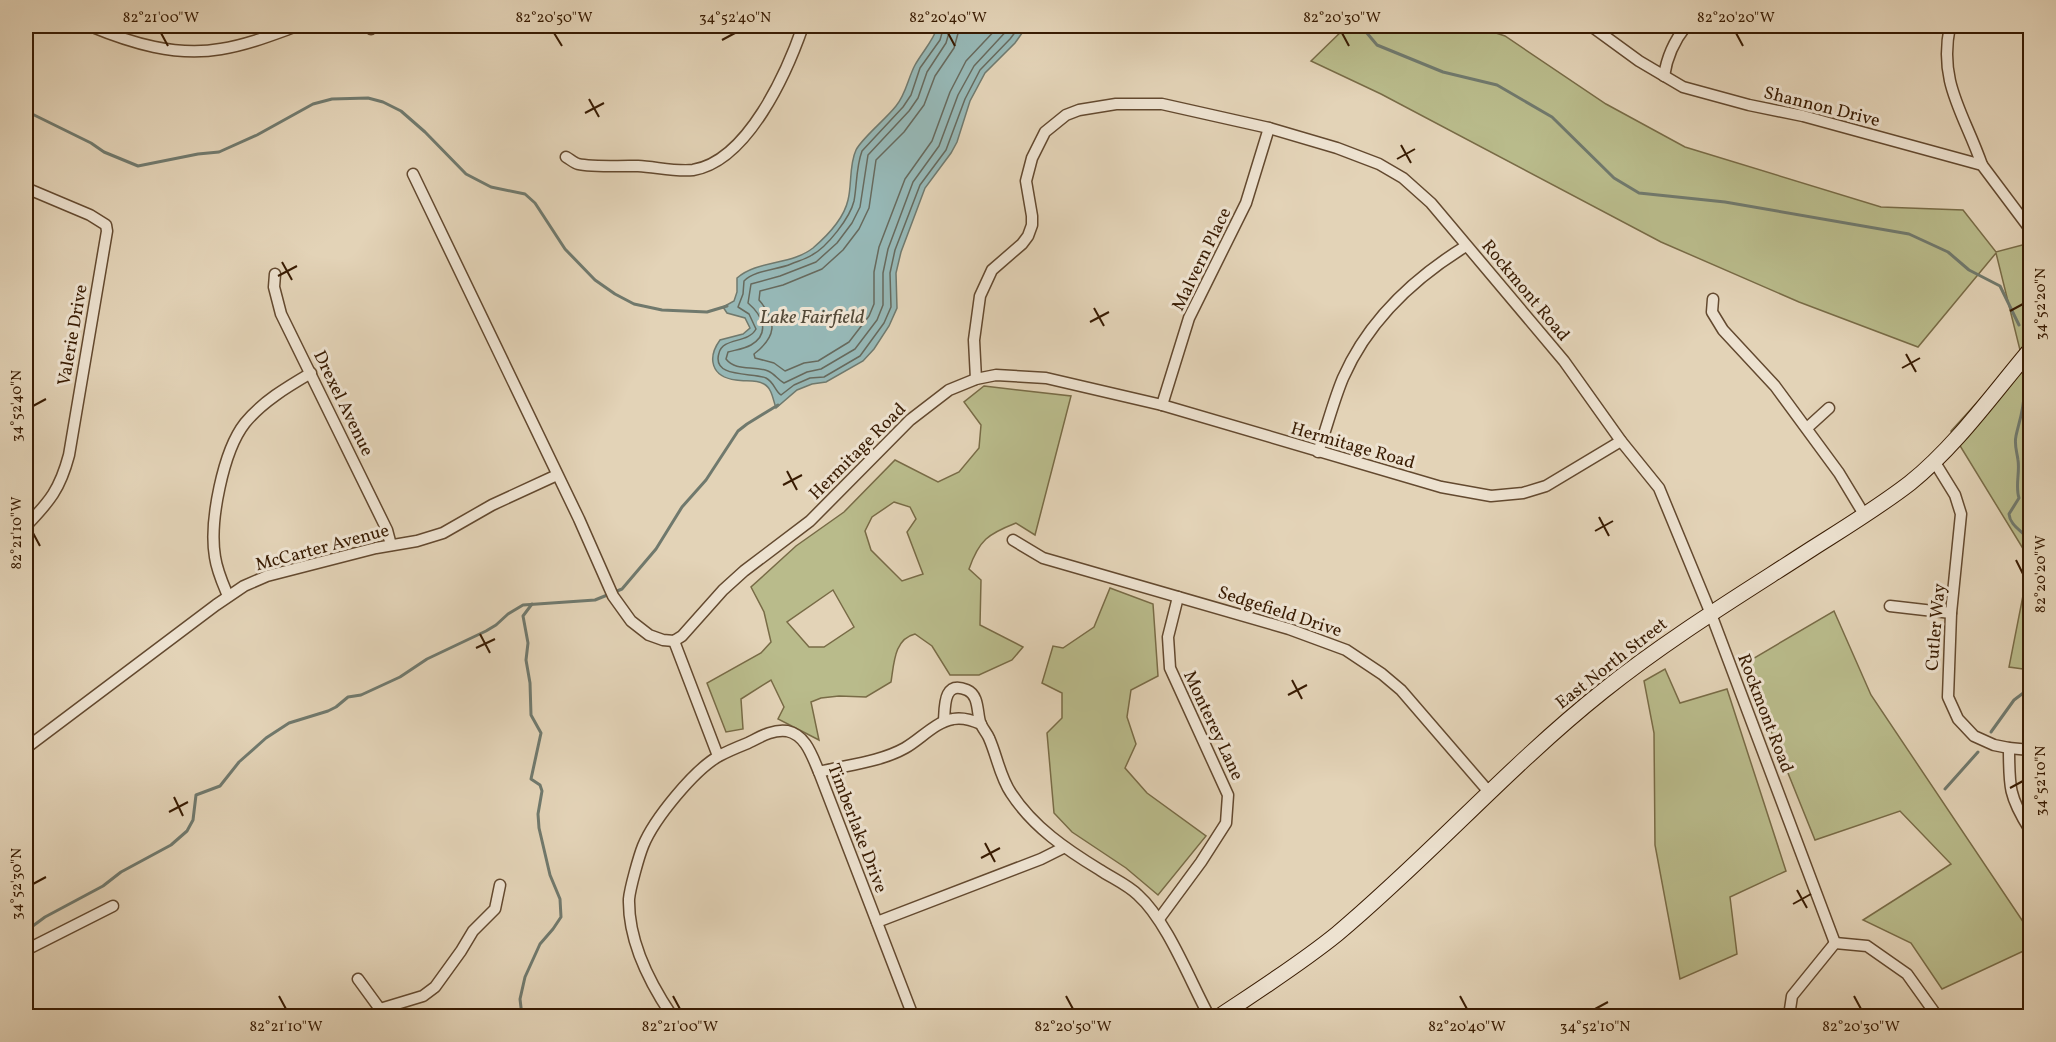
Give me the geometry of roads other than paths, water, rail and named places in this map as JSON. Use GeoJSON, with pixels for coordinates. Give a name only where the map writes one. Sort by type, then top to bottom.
{"type":"FeatureCollection","features":[{"type":"Feature","properties":{"kind":"main road","name":"East North Street"},"geometry":{"type":"LineString","coordinates":[[1220,1017],[1334,936],[1367,908],[1549,736],[1602,691],[1653,652],[1865,516],[1911,482],[1966,426],[2031,350]]}},
{"type":"Feature","properties":{"kind":"street"},"geometry":{"type":"LineString","coordinates":[[90,26],[106,29],[148,46],[172,50],[209,51],[255,40],[297,26]]}},
{"type":"Feature","properties":{"kind":"street"},"geometry":{"type":"LineString","coordinates":[[566,157],[578,164],[680,170],[693,170],[712,163],[736,145],[765,110],[785,71],[803,26]]}},
{"type":"Feature","properties":{"kind":"street","name":"Shannon Drive"},"geometry":{"type":"LineString","coordinates":[[1592,26],[1639,61],[1683,87],[1699,93],[1803,116],[1982,165]]}},
{"type":"Feature","properties":{"kind":"street"},"geometry":{"type":"LineString","coordinates":[[1664,76],[1666,61],[1674,43],[1686,26]]}},
{"type":"Feature","properties":{"kind":"street"},"geometry":{"type":"LineString","coordinates":[[1950,26],[1947,42],[1947,73],[1953,93],[1982,165],[2031,229]]}},
{"type":"Feature","properties":{"kind":"street","name":"Rockmont Road"},"geometry":{"type":"LineString","coordinates":[[976,379],[974,340],[980,296],[992,270],[1028,236],[1032,225],[1026,190],[1027,172],[1039,141],[1053,124],[1066,115],[1079,110],[1116,104],[1150,102],[1198,110],[1337,148],[1395,173],[1431,202],[1564,361],[1665,498],[1835,943]]}},
{"type":"Feature","properties":{"kind":"street","name":"Malvern Place"},"geometry":{"type":"LineString","coordinates":[[1162,405],[1189,318],[1246,203],[1269,128]]}},
{"type":"Feature","properties":{"kind":"street"},"geometry":{"type":"LineString","coordinates":[[413,174],[612,593],[638,628],[649,635],[674,641],[718,756]]}},
{"type":"Feature","properties":{"kind":"street","name":"Valerie Drive"},"geometry":{"type":"LineString","coordinates":[[26,188],[95,217],[106,225],[107,231],[69,454],[64,472],[51,499],[26,526]]}},
{"type":"Feature","properties":{"kind":"street"},"geometry":{"type":"LineString","coordinates":[[1318,452],[1343,379],[1369,333],[1387,310],[1410,287],[1466,246]]}},
{"type":"Feature","properties":{"kind":"street","name":"Drexel Avenue"},"geometry":{"type":"LineString","coordinates":[[275,274],[274,287],[278,306],[387,530],[391,545]]}},
{"type":"Feature","properties":{"kind":"street"},"geometry":{"type":"LineString","coordinates":[[1713,299],[1712,312],[1722,330],[1775,386],[1807,428],[1865,516]]}},
{"type":"Feature","properties":{"kind":"street"},"geometry":{"type":"LineString","coordinates":[[228,596],[217,569],[214,549],[220,486],[229,453],[236,437],[251,416],[274,397],[311,373]]}},
{"type":"Feature","properties":{"kind":"street","name":"Hermitage Road"},"geometry":{"type":"LineString","coordinates":[[674,641],[692,628],[723,590],[810,521],[910,420],[950,390],[976,379],[996,375],[1046,378],[1162,405],[1441,488],[1478,495],[1500,496],[1523,493],[1546,486],[1621,441]]}},
{"type":"Feature","properties":{"kind":"street"},"geometry":{"type":"LineString","coordinates":[[1807,428],[1829,408]]}},
{"type":"Feature","properties":{"kind":"street","name":"Cutler Way"},"geometry":{"type":"LineString","coordinates":[[1934,461],[1955,495],[1961,514],[1952,613],[1948,697],[1953,711],[1964,727],[1974,736],[1982,741],[2009,748],[2031,750]]}},
{"type":"Feature","properties":{"kind":"street","name":"McCarter Avenue"},"geometry":{"type":"LineString","coordinates":[[26,748],[244,586],[267,576],[302,566],[391,545],[417,542],[443,533],[492,505],[557,475]]}},
{"type":"Feature","properties":{"kind":"street","name":"Sedgefield Drive"},"geometry":{"type":"LineString","coordinates":[[1013,540],[1043,558],[1334,644],[1357,656],[1401,690],[1489,792]]}},
{"type":"Feature","properties":{"kind":"street","name":"Monterey Lane"},"geometry":{"type":"LineString","coordinates":[[1159,920],[1226,823],[1228,795],[1170,668],[1168,637],[1178,597]]}},
{"type":"Feature","properties":{"kind":"street"},"geometry":{"type":"LineString","coordinates":[[1890,606],[1952,613]]}},
{"type":"Feature","properties":{"kind":"street"},"geometry":{"type":"LineString","coordinates":[[945,721],[945,699],[948,693],[955,688],[966,689],[972,693],[981,724],[988,735],[1011,793],[1034,821],[1064,848],[1138,894],[1159,920],[1209,1017]]}},
{"type":"Feature","properties":{"kind":"street"},"geometry":{"type":"LineString","coordinates":[[819,772],[886,756],[905,748],[945,721],[962,718],[972,719],[981,724]]}},
{"type":"Feature","properties":{"kind":"street","name":"Timberlake Drive"},"geometry":{"type":"LineString","coordinates":[[672,1017],[656,992],[632,934],[629,897],[643,846],[659,819],[700,771],[718,756],[774,731],[788,731],[806,742],[913,1017]]}},
{"type":"Feature","properties":{"kind":"street"},"geometry":{"type":"LineString","coordinates":[[2009,748],[2011,792],[2016,807],[2031,830]]}},
{"type":"Feature","properties":{"kind":"street"},"geometry":{"type":"LineString","coordinates":[[877,921],[1041,859],[1064,848]]}},
{"type":"Feature","properties":{"kind":"street"},"geometry":{"type":"LineString","coordinates":[[358,979],[382,1013],[423,996],[435,987],[473,931],[495,909],[500,885]]}},
{"type":"Feature","properties":{"kind":"street"},"geometry":{"type":"LineString","coordinates":[[26,950],[113,906]]}},
{"type":"Feature","properties":{"kind":"street"},"geometry":{"type":"LineString","coordinates":[[1789,1017],[1792,996],[1835,943],[1868,946],[1907,974],[1937,1017]]}},
{"type":"Feature","properties":{"kind":"water","name":"Lake Fairfield"},"geometry":{"type":"Polygon","coordinates":[[[938,26],[1027,26],[1015,43],[985,73],[970,101],[957,142],[925,188],[901,252],[896,273],[897,308],[889,326],[874,349],[863,361],[826,382],[797,390],[776,408],[771,391],[767,386],[757,382],[728,378],[721,375],[714,366],[714,353],[720,340],[743,334],[750,328],[745,318],[727,313],[723,307],[734,301],[737,292],[737,278],[745,272],[805,253],[834,226],[846,207],[852,162],[856,150],[899,101],[915,65],[938,26]]]}},
{"type":"Feature","properties":{"kind":"waterway"},"geometry":{"type":"LineString","coordinates":[[1361,26],[1377,45],[1443,72],[1497,85],[1552,117],[1614,178],[1639,193],[1725,202],[1909,234],[1948,252],[1969,270],[2000,286],[2019,325]]}},
{"type":"Feature","properties":{"kind":"waterway"},"geometry":{"type":"LineString","coordinates":[[26,111],[91,143],[104,152],[138,166],[219,152],[257,135],[313,104],[332,99],[368,98],[383,102],[401,111],[466,174],[491,187],[525,194],[535,203],[565,249],[595,280],[615,294],[634,304],[662,310],[707,312],[727,306]]}},
{"type":"Feature","properties":{"kind":"waterway"},"geometry":{"type":"LineString","coordinates":[[2024,394],[2015,439],[2019,498],[2009,514],[2014,525],[2030,541]]}},
{"type":"Feature","properties":{"kind":"waterway"},"geometry":{"type":"LineString","coordinates":[[26,931],[45,917],[103,886],[121,872],[171,845],[187,831],[193,820],[196,795],[220,786],[239,762],[266,738],[289,723],[328,711],[348,697],[361,695],[400,677],[427,659],[486,631],[523,605],[595,600],[622,589],[656,549],[682,507],[706,480],[738,431],[778,405]]}},
{"type":"Feature","properties":{"kind":"waterway"},"geometry":{"type":"LineString","coordinates":[[522,1016],[520,999],[525,977],[540,944],[561,917],[560,899],[550,875],[539,828],[538,814],[542,791],[540,785],[531,779],[541,733],[531,715],[530,683],[526,660],[528,643],[523,616],[532,604]]}},
{"type":"Feature","properties":{"kind":"waterway"},"geometry":{"type":"LineString","coordinates":[[1991,732],[2014,700],[2026,691],[2030,684]]}},
{"type":"Feature","properties":{"kind":"waterway"},"geometry":{"type":"LineString","coordinates":[[1945,789],[1978,752]]}}]}
